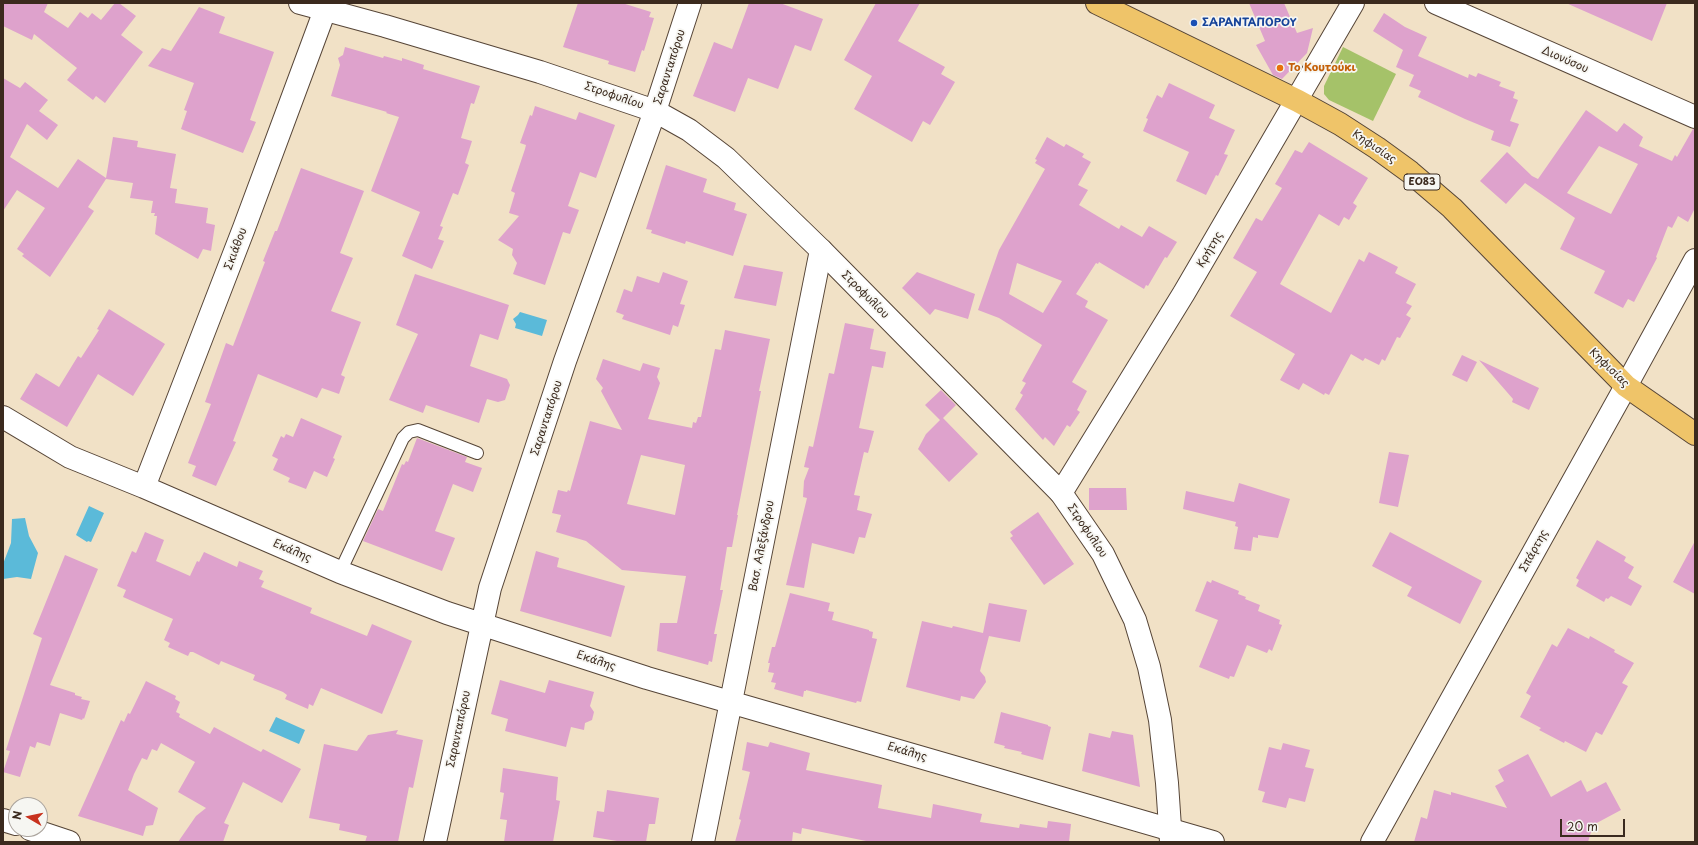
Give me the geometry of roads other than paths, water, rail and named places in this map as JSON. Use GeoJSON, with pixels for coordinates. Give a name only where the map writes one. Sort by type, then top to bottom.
{"type":"FeatureCollection","features":[{"type":"Feature","properties":{"kind":"main road","name":"Κηφισίας"},"geometry":{"type":"LineString","coordinates":[[1097,3],[1298,101],[1340,124],[1378,148],[1410,172],[1446,203],[1509,265],[1626,386],[1695,434]]}},
{"type":"Feature","properties":{"kind":"street","name":"Στροφυλίου"},"geometry":{"type":"LineString","coordinates":[[300,3],[385,26],[581,84],[655,111],[689,130],[726,158],[821,250],[1061,493],[1103,554],[1135,620],[1149,666],[1160,720],[1167,783],[1170,836]]}},
{"type":"Feature","properties":{"kind":"street","name":"Σαρανταπόρου"},"geometry":{"type":"LineString","coordinates":[[435,842],[490,588],[565,362],[655,111],[690,3]]}},
{"type":"Feature","properties":{"kind":"street","name":"Κρήτης"},"geometry":{"type":"LineString","coordinates":[[1061,493],[1184,293],[1298,101],[1354,3]]}},
{"type":"Feature","properties":{"kind":"street","name":"Διονύσου"},"geometry":{"type":"LineString","coordinates":[[1436,3],[1695,117]]}},
{"type":"Feature","properties":{"kind":"street","name":"Σκιάθου"},"geometry":{"type":"LineString","coordinates":[[144,487],[241,236],[325,10]]}},
{"type":"Feature","properties":{"kind":"street","name":"Βασ. Αλεξάνδρου"},"geometry":{"type":"LineString","coordinates":[[703,842],[821,250]]}},
{"type":"Feature","properties":{"kind":"street","name":"Σπάρτης"},"geometry":{"type":"LineString","coordinates":[[1372,842],[1695,260]]}},
{"type":"Feature","properties":{"kind":"street","name":"Εκάλης"},"geometry":{"type":"LineString","coordinates":[[3,417],[70,457],[144,487],[340,572],[403,597],[647,678],[731,701],[1170,836],[1213,842]]}},
{"type":"Feature","properties":{"kind":"street"},"geometry":{"type":"LineString","coordinates":[[48,835],[69,842]]}},
{"type":"Feature","properties":{"kind":"lane"},"geometry":{"type":"LineString","coordinates":[[340,572],[403,438],[409,432],[418,430],[477,453]]}},
{"type":"Feature","properties":{"kind":"water"},"geometry":{"type":"Polygon","coordinates":[[[520,312],[547,320],[542,336],[515,328],[516,324],[513,319],[520,312]]]}},
{"type":"Feature","properties":{"kind":"water"},"geometry":{"type":"Polygon","coordinates":[[[89,506],[104,513],[91,542],[87,542],[76,535],[89,506]]]}},
{"type":"Feature","properties":{"kind":"water"},"geometry":{"type":"Polygon","coordinates":[[[25,518],[29,536],[38,553],[31,579],[17,577],[3,579],[3,564],[11,543],[12,519],[25,518]]]}},
{"type":"Feature","properties":{"kind":"water"},"geometry":{"type":"Polygon","coordinates":[[[276,717],[305,730],[299,744],[269,731],[276,717]]]}},
{"type":"Feature","properties":{"kind":"place","name":"ΣΑΡΑΝΤΑΠΟΡΟΥ"},"geometry":{"type":"Point","coordinates":[1194,23]}},
{"type":"Feature","properties":{"kind":"place","name":"Το Κουτούκι"},"geometry":{"type":"Point","coordinates":[1280,68]}}]}
